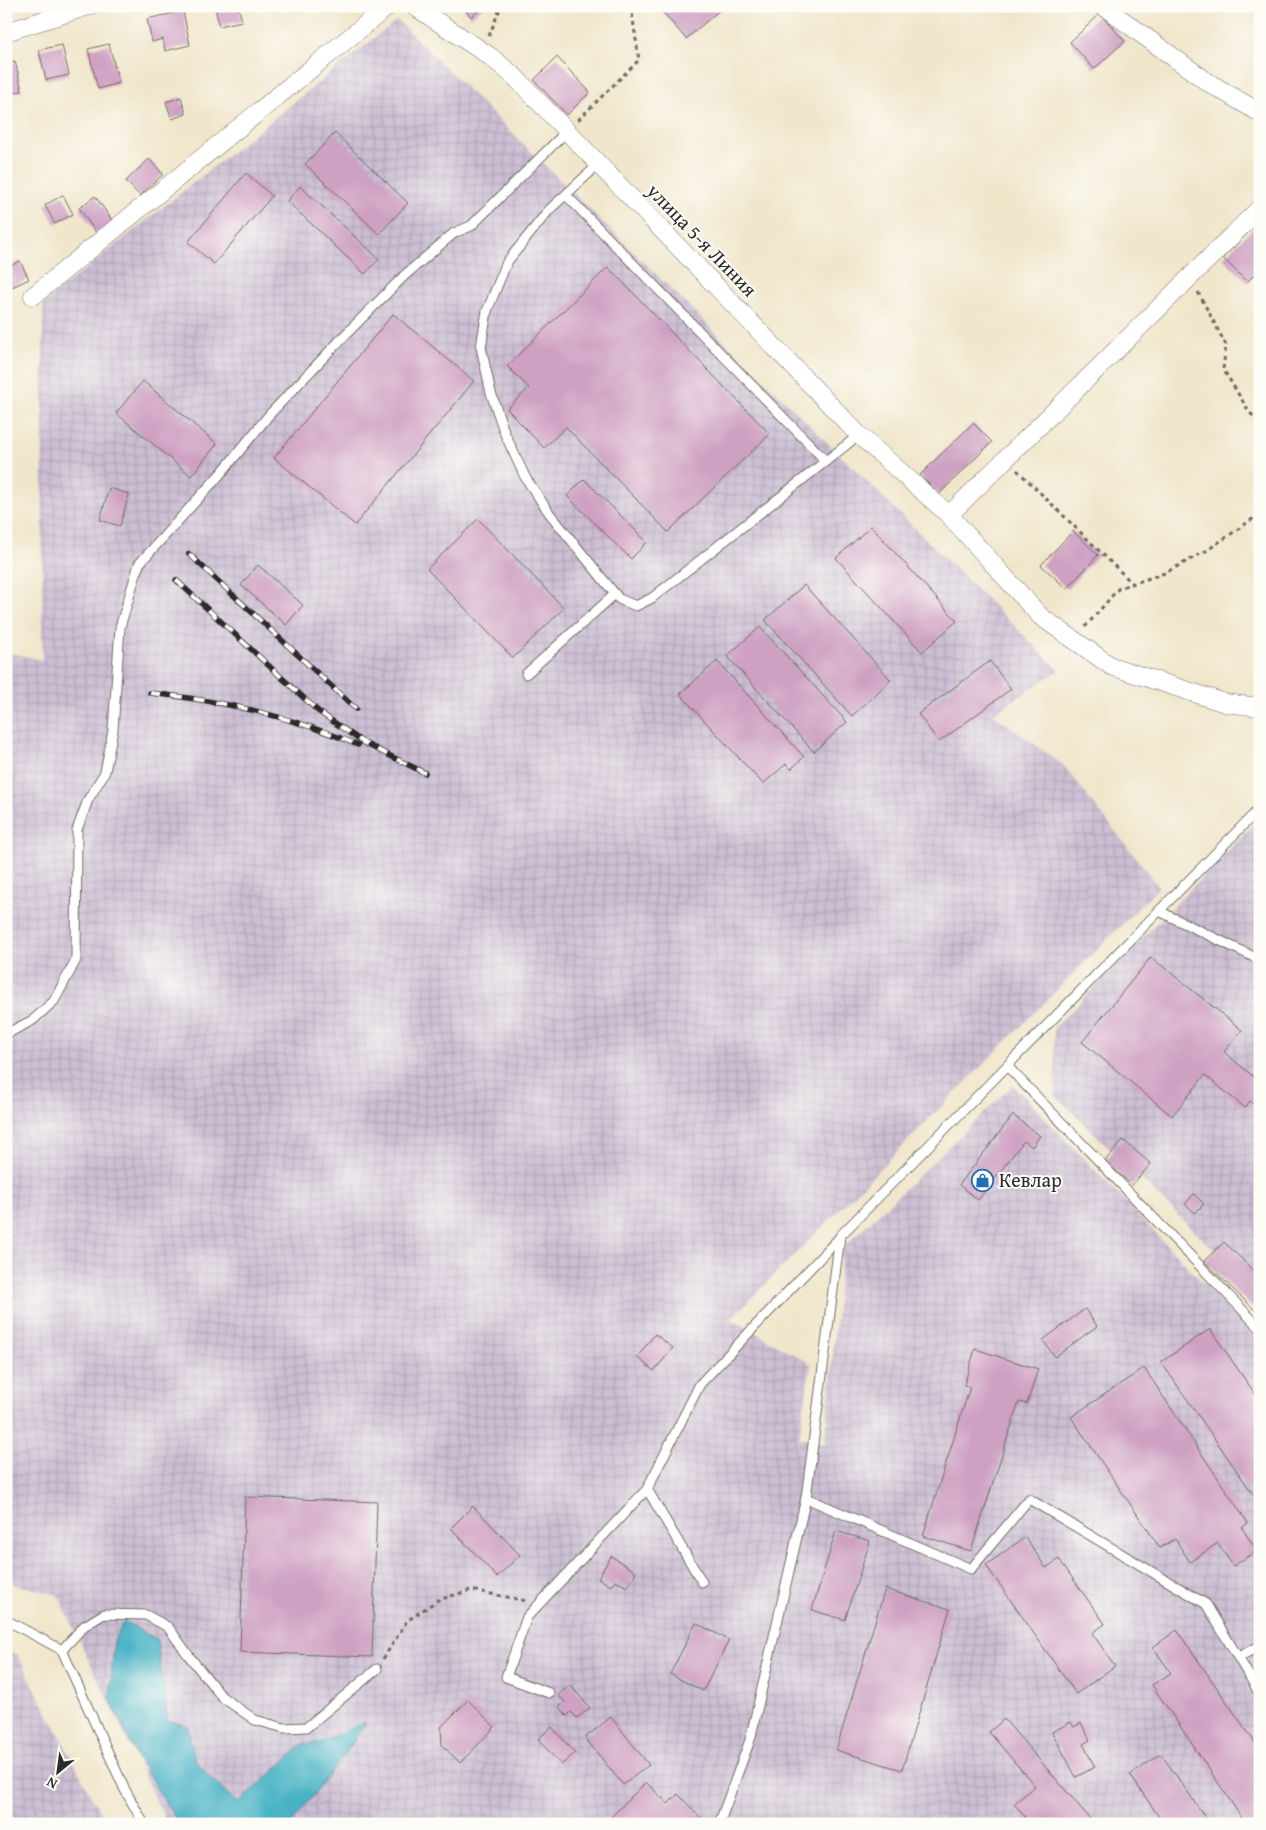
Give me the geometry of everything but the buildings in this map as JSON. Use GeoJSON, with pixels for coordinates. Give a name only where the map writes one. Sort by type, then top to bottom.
{"type":"FeatureCollection","features":[{"type":"Feature","properties":{"kind":"street"},"geometry":{"type":"LineString","coordinates":[[6,32],[89,6]]}},
{"type":"Feature","properties":{"kind":"street"},"geometry":{"type":"LineString","coordinates":[[33,296],[388,6]]}},
{"type":"Feature","properties":{"kind":"street","name":"улица 5-я Линия"},"geometry":{"type":"LineString","coordinates":[[414,6],[482,51],[514,76],[859,435],[950,515],[1040,616],[1112,666],[1225,703],[1260,707]]}},
{"type":"Feature","properties":{"kind":"street"},"geometry":{"type":"LineString","coordinates":[[1103,6],[1123,13],[1206,81],[1260,113]]}},
{"type":"Feature","properties":{"kind":"street"},"geometry":{"type":"LineString","coordinates":[[950,515],[1260,208]]}},
{"type":"Feature","properties":{"kind":"lane"},"geometry":{"type":"LineString","coordinates":[[6,1034],[33,1020],[54,1001],[76,960],[77,830],[88,800],[105,772],[113,730],[120,627],[139,564],[223,471],[269,415],[346,334],[405,275],[454,232],[471,226],[567,131]]}},
{"type":"Feature","properties":{"kind":"lane"},"geometry":{"type":"LineString","coordinates":[[599,164],[527,235],[507,262],[487,311],[481,347],[491,393],[505,434],[525,477],[550,514],[615,594],[626,603],[636,606],[643,604],[859,435]]}},
{"type":"Feature","properties":{"kind":"lane"},"geometry":{"type":"LineString","coordinates":[[566,195],[826,461]]}},
{"type":"Feature","properties":{"kind":"lane"},"geometry":{"type":"LineString","coordinates":[[526,674],[615,594]]}},
{"type":"Feature","properties":{"kind":"lane"},"geometry":{"type":"LineString","coordinates":[[549,1693],[506,1677],[527,1617],[647,1489],[700,1384],[840,1236],[1260,808]]}},
{"type":"Feature","properties":{"kind":"lane"},"geometry":{"type":"LineString","coordinates":[[1159,911],[1260,960]]}},
{"type":"Feature","properties":{"kind":"lane"},"geometry":{"type":"LineString","coordinates":[[1007,1066],[1260,1328]]}},
{"type":"Feature","properties":{"kind":"lane"},"geometry":{"type":"LineString","coordinates":[[720,1824],[750,1740],[806,1498],[840,1236]]}},
{"type":"Feature","properties":{"kind":"lane"},"geometry":{"type":"LineString","coordinates":[[647,1489],[702,1582]]}},
{"type":"Feature","properties":{"kind":"lane"},"geometry":{"type":"LineString","coordinates":[[806,1498],[971,1569],[1029,1499],[1206,1604],[1260,1694]]}},
{"type":"Feature","properties":{"kind":"lane"},"geometry":{"type":"LineString","coordinates":[[62,1650],[84,1626],[104,1614],[146,1615],[168,1626],[222,1697],[255,1720],[284,1728],[307,1727],[377,1669]]}},
{"type":"Feature","properties":{"kind":"lane"},"geometry":{"type":"LineString","coordinates":[[6,1620],[62,1650],[124,1788],[144,1824]]}},
{"type":"Feature","properties":{"kind":"lane"},"geometry":{"type":"LineString","coordinates":[[1238,1657],[1260,1646]]}},
{"type":"Feature","properties":{"kind":"path"},"geometry":{"type":"LineString","coordinates":[[482,51],[500,6]]}},
{"type":"Feature","properties":{"kind":"path"},"geometry":{"type":"LineString","coordinates":[[567,131],[639,60],[631,6]]}},
{"type":"Feature","properties":{"kind":"path"},"geometry":{"type":"LineString","coordinates":[[1191,277],[1207,312],[1226,344],[1223,369],[1250,413],[1260,422]]}},
{"type":"Feature","properties":{"kind":"path"},"geometry":{"type":"LineString","coordinates":[[1006,459],[1046,501],[1085,536],[1132,583]]}},
{"type":"Feature","properties":{"kind":"path"},"geometry":{"type":"LineString","coordinates":[[1074,640],[1119,588],[1165,573],[1206,551],[1260,514]]}},
{"type":"Feature","properties":{"kind":"path"},"geometry":{"type":"LineString","coordinates":[[377,1669],[407,1621],[438,1600],[470,1590],[540,1603]]}},
{"type":"Feature","properties":{"kind":"shaded area"},"geometry":{"type":"Polygon","coordinates":[[[397,20],[1059,670],[993,714],[1063,765],[1159,887],[731,1319],[811,1364],[799,1438],[825,1444],[842,1249],[1013,1085],[1260,1342],[1260,1824],[167,1824],[58,1595],[6,1582],[6,652],[42,660],[43,303],[397,20]]]}},
{"type":"Feature","properties":{"kind":"shaded area"},"geometry":{"type":"Polygon","coordinates":[[[1260,818],[1260,1295],[1056,1096],[1054,1028],[1260,818]]]}},
{"type":"Feature","properties":{"kind":"shaded area"},"geometry":{"type":"Polygon","coordinates":[[[6,1652],[17,1654],[106,1824],[6,1824],[6,1652]]]}},
{"type":"Feature","properties":{"kind":"water"},"geometry":{"type":"Polygon","coordinates":[[[124,1621],[157,1640],[168,1720],[188,1726],[196,1761],[216,1784],[239,1803],[303,1744],[322,1742],[366,1722],[347,1751],[291,1824],[179,1824],[136,1755],[110,1698],[114,1641],[124,1621]]]}},
{"type":"Feature","properties":{"kind":"railway"},"geometry":{"type":"LineString","coordinates":[[189,554],[356,709]]}},
{"type":"Feature","properties":{"kind":"railway"},"geometry":{"type":"LineString","coordinates":[[176,580],[318,711],[364,743],[425,773]]}},
{"type":"Feature","properties":{"kind":"railway"},"geometry":{"type":"LineString","coordinates":[[150,693],[204,700],[256,711],[307,726],[358,745]]}},
{"type":"Feature","properties":{"kind":"place","name":"Кевлар"},"geometry":{"type":"Point","coordinates":[983,1180]}}]}
